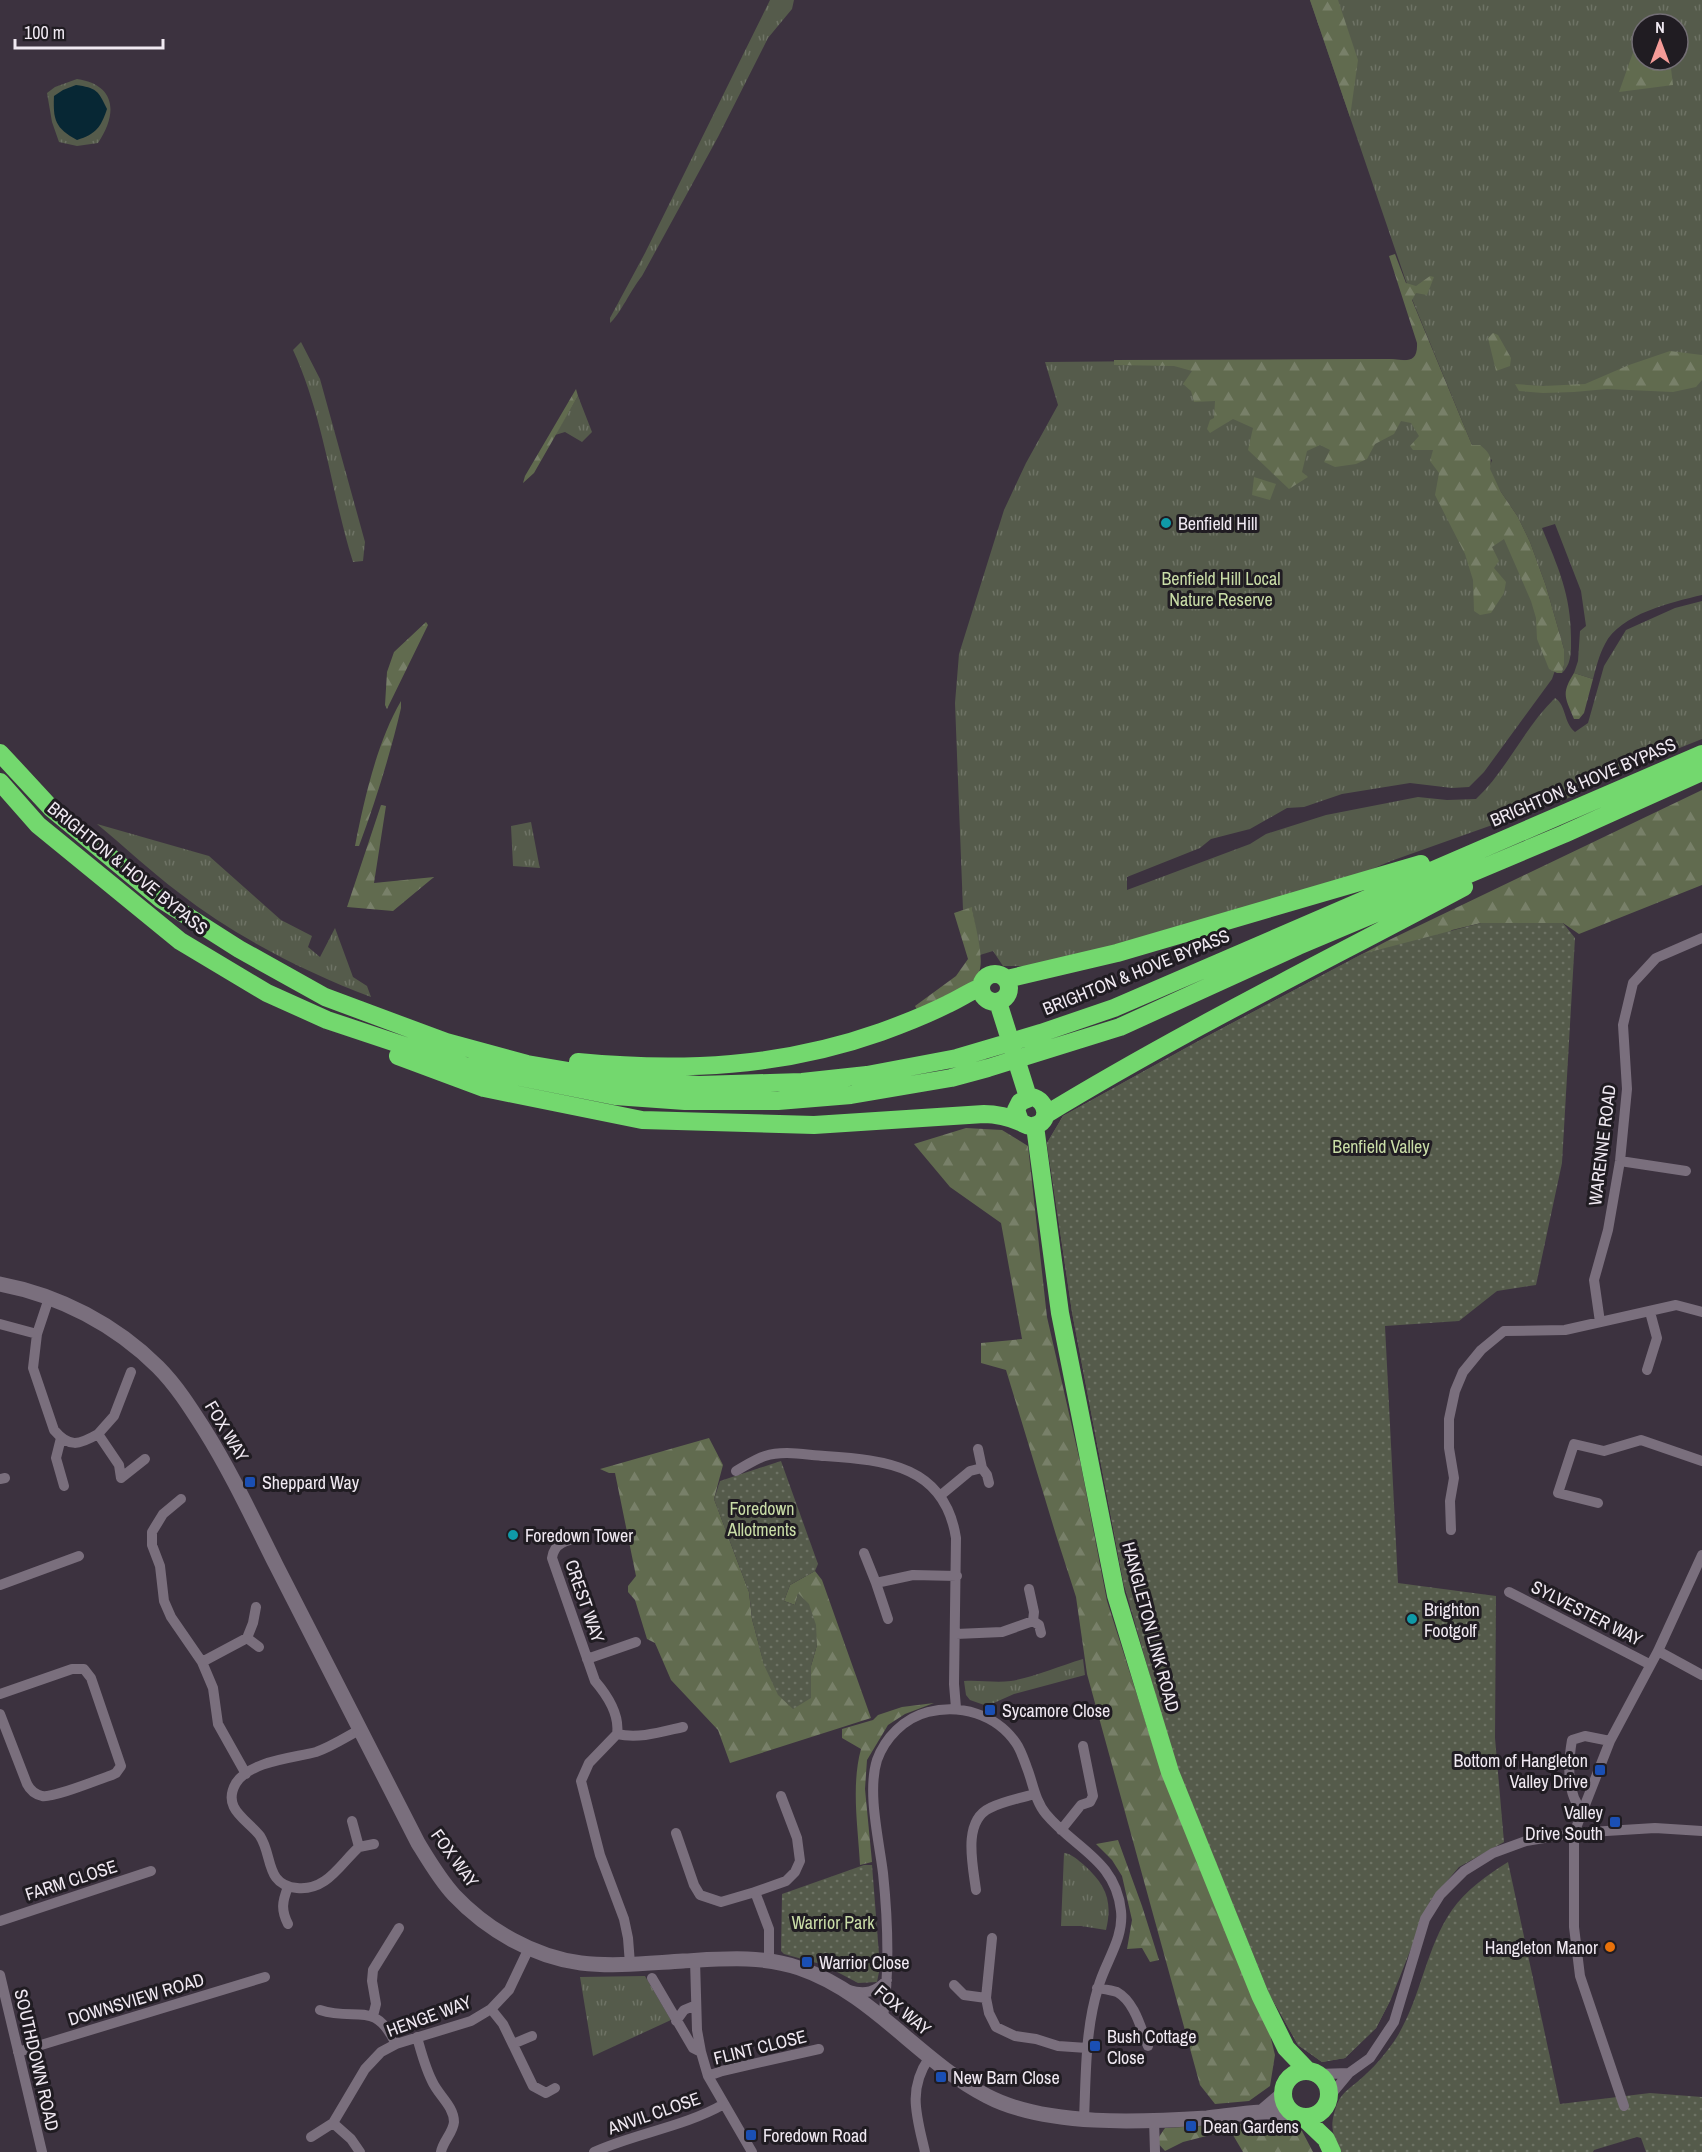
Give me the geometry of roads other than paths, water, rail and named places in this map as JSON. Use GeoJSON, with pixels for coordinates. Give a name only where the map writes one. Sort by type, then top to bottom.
{"type":"FeatureCollection","features":[{"type":"Feature","properties":{"kind":"highway","name":"BRIGHTON & HOVE BYPASS"},"geometry":{"type":"LineString","coordinates":[[0,753],[51,808],[162,900],[239,949],[325,997],[446,1042],[527,1064],[622,1080],[699,1085],[802,1082],[867,1075],[957,1058],[987,1059]]}},
{"type":"Feature","properties":{"kind":"highway","name":"BRIGHTON & HOVE BYPASS"},"geometry":{"type":"LineString","coordinates":[[1043,1042],[1114,1008],[1702,754]]}},
{"type":"Feature","properties":{"kind":"highway","name":"BRIGHTON & HOVE BYPASS"},"geometry":{"type":"LineString","coordinates":[[0,782],[39,825],[180,941],[267,993],[327,1020],[465,1066],[615,1096],[685,1101],[778,1101],[851,1095],[929,1082],[987,1059],[1043,1042],[1120,1027],[1298,946],[1564,834],[1702,772]]}},
{"type":"Feature","properties":{"kind":"highway"},"geometry":{"type":"LineString","coordinates":[[327,1020],[395,1055],[484,1088],[642,1120],[814,1125],[984,1114],[1033,1121],[1096,1083],[1191,1031],[1564,834]]}},
{"type":"Feature","properties":{"kind":"highway"},"geometry":{"type":"LineString","coordinates":[[1007,980],[1117,953],[1497,842]]}},
{"type":"Feature","properties":{"kind":"highway"},"geometry":{"type":"LineString","coordinates":[[990,974],[999,974],[1007,980],[1010,988],[1006,997],[998,1002],[986,999],[981,987],[983,980],[990,974]]}},
{"type":"Feature","properties":{"kind":"highway"},"geometry":{"type":"LineString","coordinates":[[446,1042],[512,1055],[619,1066],[688,1068],[724,1066],[794,1056],[853,1041],[938,1009],[981,987]]}},
{"type":"Feature","properties":{"kind":"highway"},"geometry":{"type":"LineString","coordinates":[[998,1002],[1028,1097]]}},
{"type":"Feature","properties":{"kind":"highway"},"geometry":{"type":"LineString","coordinates":[[1028,1097],[1041,1101],[1045,1107],[1033,1121],[1016,1113],[1020,1102],[1028,1097]]}},
{"type":"Feature","properties":{"kind":"highway","name":"HANGLETON LINK ROAD"},"geometry":{"type":"LineString","coordinates":[[1033,1121],[1060,1313],[1116,1595],[1170,1772],[1260,1995],[1286,2048],[1313,2072]]}},
{"type":"Feature","properties":{"kind":"highway","name":"HANGLETON LINK ROAD"},"geometry":{"type":"LineString","coordinates":[[1286,2048],[1286,2086]]}},
{"type":"Feature","properties":{"kind":"highway"},"geometry":{"type":"LineString","coordinates":[[1301,2071],[1313,2072],[1325,2080],[1329,2088],[1329,2146],[1285,2102],[1286,2086],[1301,2071]]}},
{"type":"Feature","properties":{"kind":"highway"},"geometry":{"type":"LineString","coordinates":[[1299,2115],[1312,2116],[1320,2112],[1328,2102]]}},
{"type":"Feature","properties":{"kind":"street","name":"WARENNE ROAD"},"geometry":{"type":"LineString","coordinates":[[1600,1322],[1594,1280],[1608,1230],[1620,1161],[1627,1089],[1623,1025],[1633,983],[1656,957],[1702,938]]}},
{"type":"Feature","properties":{"kind":"street"},"geometry":{"type":"LineString","coordinates":[[1620,1161],[1686,1171]]}},
{"type":"Feature","properties":{"kind":"street","name":"FOX WAY"},"geometry":{"type":"LineString","coordinates":[[0,1284],[49,1298],[82,1312],[110,1328],[141,1350],[187,1402],[238,1490],[418,1843],[454,1895],[483,1921],[529,1948],[555,1958],[580,1963],[630,1964],[742,1959],[769,1961],[798,1968],[843,1988],[883,2017],[929,2058],[958,2080],[996,2100],[1033,2112],[1084,2119],[1206,2118],[1262,2112],[1299,2115]]}},
{"type":"Feature","properties":{"kind":"street"},"geometry":{"type":"LineString","coordinates":[[49,1298],[37,1334],[33,1356],[35,1378],[54,1430],[61,1438],[73,1444],[86,1441],[98,1434],[114,1416],[131,1372]]}},
{"type":"Feature","properties":{"kind":"street"},"geometry":{"type":"LineString","coordinates":[[1450,1530],[1450,1501],[1454,1478],[1449,1448],[1449,1419],[1455,1391],[1463,1372],[1480,1350],[1504,1331],[1565,1330],[1676,1305],[1702,1312]]}},
{"type":"Feature","properties":{"kind":"street"},"geometry":{"type":"LineString","coordinates":[[1647,1370],[1658,1338],[1650,1312]]}},
{"type":"Feature","properties":{"kind":"street"},"geometry":{"type":"LineString","coordinates":[[0,1324],[37,1334]]}},
{"type":"Feature","properties":{"kind":"street"},"geometry":{"type":"LineString","coordinates":[[98,1434],[119,1465],[121,1478],[144,1459]]}},
{"type":"Feature","properties":{"kind":"street"},"geometry":{"type":"LineString","coordinates":[[61,1438],[56,1458],[64,1486]]}},
{"type":"Feature","properties":{"kind":"street"},"geometry":{"type":"LineString","coordinates":[[1598,1503],[1558,1492],[1574,1444],[1604,1451],[1641,1440],[1702,1461]]}},
{"type":"Feature","properties":{"kind":"street"},"geometry":{"type":"LineString","coordinates":[[978,1449],[982,1468],[989,1483]]}},
{"type":"Feature","properties":{"kind":"street"},"geometry":{"type":"LineString","coordinates":[[736,1471],[765,1456],[784,1454],[855,1459],[909,1470],[941,1495],[953,1518],[956,1538],[954,1684],[956,1708]]}},
{"type":"Feature","properties":{"kind":"street"},"geometry":{"type":"LineString","coordinates":[[941,1495],[970,1471],[982,1468]]}},
{"type":"Feature","properties":{"kind":"street"},"geometry":{"type":"LineString","coordinates":[[181,1499],[163,1514],[152,1532],[152,1545],[160,1566],[165,1601],[171,1617],[202,1662],[213,1688],[218,1724],[246,1774]]}},
{"type":"Feature","properties":{"kind":"street","name":"CREST WAY"},"geometry":{"type":"LineString","coordinates":[[582,1537],[557,1545],[552,1558],[595,1681],[609,1697],[617,1721],[618,1734]]}},
{"type":"Feature","properties":{"kind":"street"},"geometry":{"type":"LineString","coordinates":[[864,1553],[888,1619]]}},
{"type":"Feature","properties":{"kind":"street"},"geometry":{"type":"LineString","coordinates":[[1624,2106],[1580,1976],[1574,1927],[1574,1833],[1610,1741],[1649,1664],[1658,1651],[1702,1555]]}},
{"type":"Feature","properties":{"kind":"street"},"geometry":{"type":"LineString","coordinates":[[0,1585],[79,1556]]}},
{"type":"Feature","properties":{"kind":"street"},"geometry":{"type":"LineString","coordinates":[[876,1583],[914,1575],[957,1576]]}},
{"type":"Feature","properties":{"kind":"street"},"geometry":{"type":"LineString","coordinates":[[1029,1589],[1034,1612],[1033,1621]]}},
{"type":"Feature","properties":{"kind":"street","name":"SYLVESTER WAY"},"geometry":{"type":"LineString","coordinates":[[1509,1592],[1649,1664]]}},
{"type":"Feature","properties":{"kind":"street"},"geometry":{"type":"LineString","coordinates":[[202,1662],[247,1638],[256,1607]]}},
{"type":"Feature","properties":{"kind":"street"},"geometry":{"type":"LineString","coordinates":[[956,1635],[1002,1632],[1033,1621]]}},
{"type":"Feature","properties":{"kind":"street"},"geometry":{"type":"LineString","coordinates":[[1033,1621],[1039,1625],[1041,1633]]}},
{"type":"Feature","properties":{"kind":"street"},"geometry":{"type":"LineString","coordinates":[[247,1638],[260,1647]]}},
{"type":"Feature","properties":{"kind":"street","name":"CREST WAY"},"geometry":{"type":"LineString","coordinates":[[587,1659],[636,1642]]}},
{"type":"Feature","properties":{"kind":"street"},"geometry":{"type":"LineString","coordinates":[[1658,1651],[1702,1675]]}},
{"type":"Feature","properties":{"kind":"street"},"geometry":{"type":"LineString","coordinates":[[0,1694],[72,1669],[84,1669],[91,1678],[121,1766],[112,1775],[50,1795],[31,1791],[0,1714]]}},
{"type":"Feature","properties":{"kind":"street"},"geometry":{"type":"LineString","coordinates":[[883,2017],[889,1961],[883,1874],[875,1805],[876,1763],[883,1745],[894,1732],[910,1720],[940,1709],[956,1708],[972,1711],[1001,1727],[1016,1743],[1044,1812],[1107,1870],[1117,1889],[1122,1913],[1119,1935],[1098,1988],[1087,2048],[1084,2119]]}},
{"type":"Feature","properties":{"kind":"street"},"geometry":{"type":"LineString","coordinates":[[630,1964],[624,1918],[600,1855],[581,1781],[589,1763],[618,1734],[629,1737],[640,1736],[683,1727]]}},
{"type":"Feature","properties":{"kind":"street"},"geometry":{"type":"LineString","coordinates":[[361,1729],[318,1751],[271,1762],[246,1774],[236,1783],[233,1795],[234,1808],[240,1819],[260,1837],[273,1873],[288,1887],[300,1888],[324,1882],[334,1875],[345,1859],[359,1847],[374,1844]]}},
{"type":"Feature","properties":{"kind":"street"},"geometry":{"type":"LineString","coordinates":[[1583,1812],[1572,1796],[1569,1756],[1572,1740],[1586,1736],[1610,1741]]}},
{"type":"Feature","properties":{"kind":"street"},"geometry":{"type":"LineString","coordinates":[[1061,1830],[1081,1805],[1090,1802],[1093,1796],[1083,1746]]}},
{"type":"Feature","properties":{"kind":"street"},"geometry":{"type":"LineString","coordinates":[[976,1890],[972,1837],[980,1814],[990,1808],[1035,1794]]}},
{"type":"Feature","properties":{"kind":"street"},"geometry":{"type":"LineString","coordinates":[[676,1833],[694,1885],[700,1895],[721,1902],[755,1892],[786,1881],[795,1872],[800,1861],[796,1838],[781,1796]]}},
{"type":"Feature","properties":{"kind":"street"},"geometry":{"type":"LineString","coordinates":[[352,1821],[359,1847]]}},
{"type":"Feature","properties":{"kind":"street"},"geometry":{"type":"LineString","coordinates":[[1328,2102],[1349,2073],[1370,2058],[1394,2022],[1425,1919],[1440,1895],[1464,1870],[1493,1853],[1526,1841],[1574,1833],[1655,1828],[1702,1831]]}},
{"type":"Feature","properties":{"kind":"street","name":"FARM CLOSE"},"geometry":{"type":"LineString","coordinates":[[0,1921],[152,1871]]}},
{"type":"Feature","properties":{"kind":"street"},"geometry":{"type":"LineString","coordinates":[[288,1887],[282,1900],[282,1912],[288,1924]]}},
{"type":"Feature","properties":{"kind":"street"},"geometry":{"type":"LineString","coordinates":[[755,1892],[769,1929],[769,1961]]}},
{"type":"Feature","properties":{"kind":"street"},"geometry":{"type":"LineString","coordinates":[[373,2016],[376,2004],[372,1981],[373,1970],[399,1928]]}},
{"type":"Feature","properties":{"kind":"street"},"geometry":{"type":"LineString","coordinates":[[992,1938],[986,1998],[989,2013],[996,2027],[1015,2036],[1036,2039],[1058,2046],[1087,2048]]}},
{"type":"Feature","properties":{"kind":"street","name":"HENGE WAY"},"geometry":{"type":"LineString","coordinates":[[310,2137],[333,2122],[365,2069],[381,2052],[396,2044],[471,2021],[491,2009],[509,1990],[529,1948]]}},
{"type":"Feature","properties":{"kind":"street"},"geometry":{"type":"LineString","coordinates":[[695,1960],[696,2005],[701,2052],[708,2076],[752,2152]]}},
{"type":"Feature","properties":{"kind":"street","name":"SOUTHDOWN ROAD"},"geometry":{"type":"LineString","coordinates":[[0,1976],[42,2152]]}},
{"type":"Feature","properties":{"kind":"street","name":"DOWNSVIEW ROAD"},"geometry":{"type":"LineString","coordinates":[[18,2052],[264,1977]]}},
{"type":"Feature","properties":{"kind":"street"},"geometry":{"type":"LineString","coordinates":[[652,1978],[693,2049],[701,2052]]}},
{"type":"Feature","properties":{"kind":"street"},"geometry":{"type":"LineString","coordinates":[[843,1988],[860,1993],[869,1992],[877,1990],[887,1980]]}},
{"type":"Feature","properties":{"kind":"street"},"geometry":{"type":"LineString","coordinates":[[954,1985],[964,1995],[986,1998]]}},
{"type":"Feature","properties":{"kind":"street"},"geometry":{"type":"LineString","coordinates":[[1098,1988],[1116,1992],[1126,2000],[1135,2014],[1148,2046]]}},
{"type":"Feature","properties":{"kind":"street"},"geometry":{"type":"LineString","coordinates":[[676,2021],[684,2010],[696,2005]]}},
{"type":"Feature","properties":{"kind":"street"},"geometry":{"type":"LineString","coordinates":[[491,2009],[503,2024],[533,2086],[546,2093],[555,2088]]}},
{"type":"Feature","properties":{"kind":"street"},"geometry":{"type":"LineString","coordinates":[[320,2010],[329,2013],[373,2016],[385,2024],[396,2044]]}},
{"type":"Feature","properties":{"kind":"street"},"geometry":{"type":"LineString","coordinates":[[513,2044],[532,2036]]}},
{"type":"Feature","properties":{"kind":"street"},"geometry":{"type":"LineString","coordinates":[[417,2037],[423,2061],[433,2084],[453,2112],[453,2127],[441,2152]]}},
{"type":"Feature","properties":{"kind":"street","name":"FLINT CLOSE"},"geometry":{"type":"LineString","coordinates":[[708,2076],[819,2049]]}},
{"type":"Feature","properties":{"kind":"street"},"geometry":{"type":"LineString","coordinates":[[925,2152],[914,2101],[919,2077],[929,2058]]}},
{"type":"Feature","properties":{"kind":"street"},"geometry":{"type":"LineString","coordinates":[[1313,2072],[1349,2073]]}},
{"type":"Feature","properties":{"kind":"street"},"geometry":{"type":"LineString","coordinates":[[1262,2112],[1286,2086]]}},
{"type":"Feature","properties":{"kind":"street","name":"ANVIL CLOSE"},"geometry":{"type":"LineString","coordinates":[[594,2152],[701,2115],[724,2104]]}},
{"type":"Feature","properties":{"kind":"street"},"geometry":{"type":"LineString","coordinates":[[1154,2119],[1155,2152]]}},
{"type":"Feature","properties":{"kind":"street"},"geometry":{"type":"LineString","coordinates":[[333,2122],[351,2139],[360,2152]]}},
{"type":"Feature","properties":{"kind":"water"},"geometry":{"type":"Polygon","coordinates":[[[76,85],[96,91],[107,109],[97,129],[77,140],[60,127],[55,117],[54,104],[54,96],[76,85]]]}},
{"type":"Feature","properties":{"kind":"place","name":"Benfield Hill"},"geometry":{"type":"Point","coordinates":[1166,523]}},
{"type":"Feature","properties":{"kind":"place","name":"Sheppard Way"},"geometry":{"type":"Point","coordinates":[250,1482]}},
{"type":"Feature","properties":{"kind":"place","name":"Foredown Tower"},"geometry":{"type":"Point","coordinates":[513,1535]}},
{"type":"Feature","properties":{"kind":"place","name":"Brighton Footgolf"},"geometry":{"type":"Point","coordinates":[1412,1619]}},
{"type":"Feature","properties":{"kind":"place","name":"Sycamore Close"},"geometry":{"type":"Point","coordinates":[990,1710]}},
{"type":"Feature","properties":{"kind":"place","name":"Bottom of Hangleton Valley Drive"},"geometry":{"type":"Point","coordinates":[1600,1770]}},
{"type":"Feature","properties":{"kind":"place","name":"Valley Drive South"},"geometry":{"type":"Point","coordinates":[1615,1822]}},
{"type":"Feature","properties":{"kind":"place","name":"Hangleton Manor"},"geometry":{"type":"Point","coordinates":[1610,1947]}},
{"type":"Feature","properties":{"kind":"place","name":"Warrior Close"},"geometry":{"type":"Point","coordinates":[807,1962]}},
{"type":"Feature","properties":{"kind":"place","name":"Bush Cottage Close"},"geometry":{"type":"Point","coordinates":[1095,2046]}},
{"type":"Feature","properties":{"kind":"place","name":"New Barn Close"},"geometry":{"type":"Point","coordinates":[941,2077]}},
{"type":"Feature","properties":{"kind":"place","name":"Dean Gardens"},"geometry":{"type":"Point","coordinates":[1191,2126]}},
{"type":"Feature","properties":{"kind":"place","name":"Foredown Road"},"geometry":{"type":"Point","coordinates":[751,2135]}},
{"type":"Feature","properties":{"kind":"park label","name":"Benfield Hill Local Nature Reserve"},"geometry":{"type":"Point","coordinates":[1221,588]}},
{"type":"Feature","properties":{"kind":"park label","name":"Benfield Valley"},"geometry":{"type":"Point","coordinates":[1381,1146]}},
{"type":"Feature","properties":{"kind":"park label","name":"Foredown Allotments"},"geometry":{"type":"Point","coordinates":[762,1518]}},
{"type":"Feature","properties":{"kind":"park label","name":"Warrior Park"},"geometry":{"type":"Point","coordinates":[833,1922]}}]}
